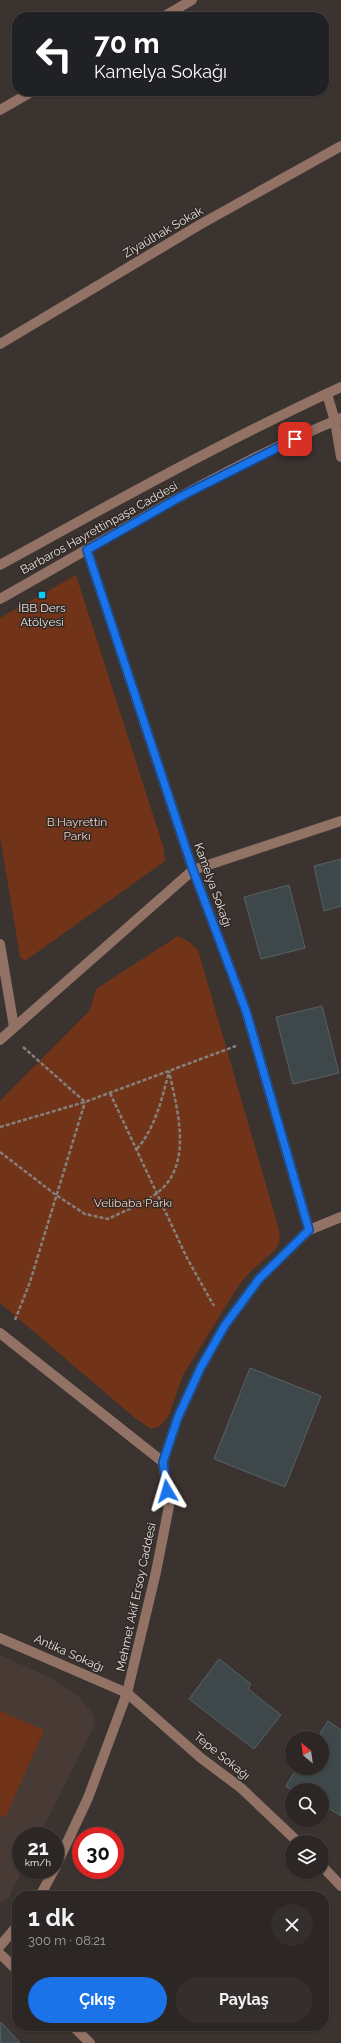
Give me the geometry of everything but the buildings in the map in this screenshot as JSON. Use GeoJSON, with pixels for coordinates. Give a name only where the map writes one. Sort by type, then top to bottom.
{"type":"FeatureCollection","features":[{"type":"Feature","properties":{"kind":"street"},"geometry":{"type":"LineString","coordinates":[[172,12],[192,0]]}},
{"type":"Feature","properties":{"kind":"street"},"geometry":{"type":"LineString","coordinates":[[0,110],[24,96]]}},
{"type":"Feature","properties":{"kind":"street","name":"Ziyaülhak Sokak"},"geometry":{"type":"LineString","coordinates":[[0,344],[201,224],[341,146]]}},
{"type":"Feature","properties":{"kind":"street","name":"Barbaros Hayrettinpaşa Caddesi"},"geometry":{"type":"LineString","coordinates":[[0,565],[168,473],[341,387]]}},
{"type":"Feature","properties":{"kind":"street"},"geometry":{"type":"LineString","coordinates":[[327,394],[338,419],[341,457]]}},
{"type":"Feature","properties":{"kind":"street","name":"Barbaros Hayrettinpaşa Caddesi"},"geometry":{"type":"LineString","coordinates":[[0,599],[182,496],[255,458],[338,419]]}},
{"type":"Feature","properties":{"kind":"street","name":"Kamelya Sokağı"},"geometry":{"type":"LineString","coordinates":[[87,550],[193,870],[246,1011],[253,1040],[309,1230]]}},
{"type":"Feature","properties":{"kind":"street"},"geometry":{"type":"LineString","coordinates":[[7,1033],[193,870],[341,821]]}},
{"type":"Feature","properties":{"kind":"street"},"geometry":{"type":"LineString","coordinates":[[0,944],[7,1033]]}},
{"type":"Feature","properties":{"kind":"street","name":"Mehmet Akif Ersoy Caddesi"},"geometry":{"type":"LineString","coordinates":[[64,1848],[88,1798],[128,1693],[156,1572],[169,1506],[163,1462],[178,1417],[201,1367],[225,1325],[259,1279],[309,1230],[341,1217]]}},
{"type":"Feature","properties":{"kind":"street"},"geometry":{"type":"LineString","coordinates":[[4,1336],[163,1462]]}},
{"type":"Feature","properties":{"kind":"street","name":"Antika Sokağı"},"geometry":{"type":"LineString","coordinates":[[0,1638],[128,1693]]}},
{"type":"Feature","properties":{"kind":"street","name":"Tepe Sokağı"},"geometry":{"type":"LineString","coordinates":[[128,1693],[201,1758],[241,1788],[291,1835]]}},
{"type":"Feature","properties":{"kind":"street"},"geometry":{"type":"LineString","coordinates":[[329,1873],[341,1886]]}},
{"type":"Feature","properties":{"kind":"street","name":"Mehmet Akif Ersoy Caddesi"},"geometry":{"type":"LineString","coordinates":[[43,1891],[49,1879]]}},
{"type":"Feature","properties":{"kind":"street"},"geometry":{"type":"LineString","coordinates":[[0,1946],[12,1932]]}},
{"type":"Feature","properties":{"kind":"street"},"geometry":{"type":"LineString","coordinates":[[0,1954],[12,1965]]}},
{"type":"Feature","properties":{"kind":"street"},"geometry":{"type":"LineString","coordinates":[[78,2031],[90,2043]]}},
{"type":"Feature","properties":{"kind":"path"},"geometry":{"type":"LineString","coordinates":[[7,1033],[85,1102]]}},
{"type":"Feature","properties":{"kind":"path"},"geometry":{"type":"LineString","coordinates":[[0,1128],[85,1102],[253,1040]]}},
{"type":"Feature","properties":{"kind":"path"},"geometry":{"type":"LineString","coordinates":[[137,1150],[149,1135],[159,1108],[169,1071]]}},
{"type":"Feature","properties":{"kind":"path"},"geometry":{"type":"LineString","coordinates":[[0,1152],[56,1195],[85,1214],[108,1219],[157,1193],[171,1177],[179,1159],[180,1137],[176,1101],[169,1071]]}},
{"type":"Feature","properties":{"kind":"path"},"geometry":{"type":"LineString","coordinates":[[110,1093],[187,1258],[225,1325]]}},
{"type":"Feature","properties":{"kind":"path"},"geometry":{"type":"LineString","coordinates":[[4,1336],[30,1282],[85,1102]]}},
{"type":"Feature","properties":{"kind":"shaded area"},"geometry":{"type":"Polygon","coordinates":[[[0,1655],[51,1678],[79,1697],[94,1715],[95,1724],[44,1827],[12,1827],[12,1879],[18,1879],[9,1897],[0,1903],[0,1655]]]}},
{"type":"Feature","properties":{"kind":"green space","name":"B.Hayrettin Parkı"},"geometry":{"type":"Polygon","coordinates":[[[76,575],[163,846],[165,861],[25,961],[20,957],[0,837],[0,618],[76,575]]]}},
{"type":"Feature","properties":{"kind":"green space","name":"Velibaba Parkı"},"geometry":{"type":"Polygon","coordinates":[[[178,936],[188,941],[198,950],[279,1230],[280,1240],[275,1250],[252,1270],[239,1285],[183,1375],[169,1415],[160,1426],[151,1429],[135,1418],[0,1303],[0,1101],[90,1010],[96,989],[178,936]]]}},
{"type":"Feature","properties":{"kind":"green space"},"geometry":{"type":"Polygon","coordinates":[[[0,1711],[44,1730],[5,1818],[0,1815],[0,1711]]]}},
{"type":"Feature","properties":{"kind":"place","name":"İBB Ders Atölyesi"},"geometry":{"type":"Point","coordinates":[42,595]}},
{"type":"Feature","properties":{"kind":"route"},"geometry":{"type":"LineString","coordinates":[[167,1491],[163,1462],[178,1417],[201,1367],[225,1325],[259,1279],[309,1230],[253,1040],[246,1011],[193,870],[87,550],[182,496],[295,439]]}}]}
